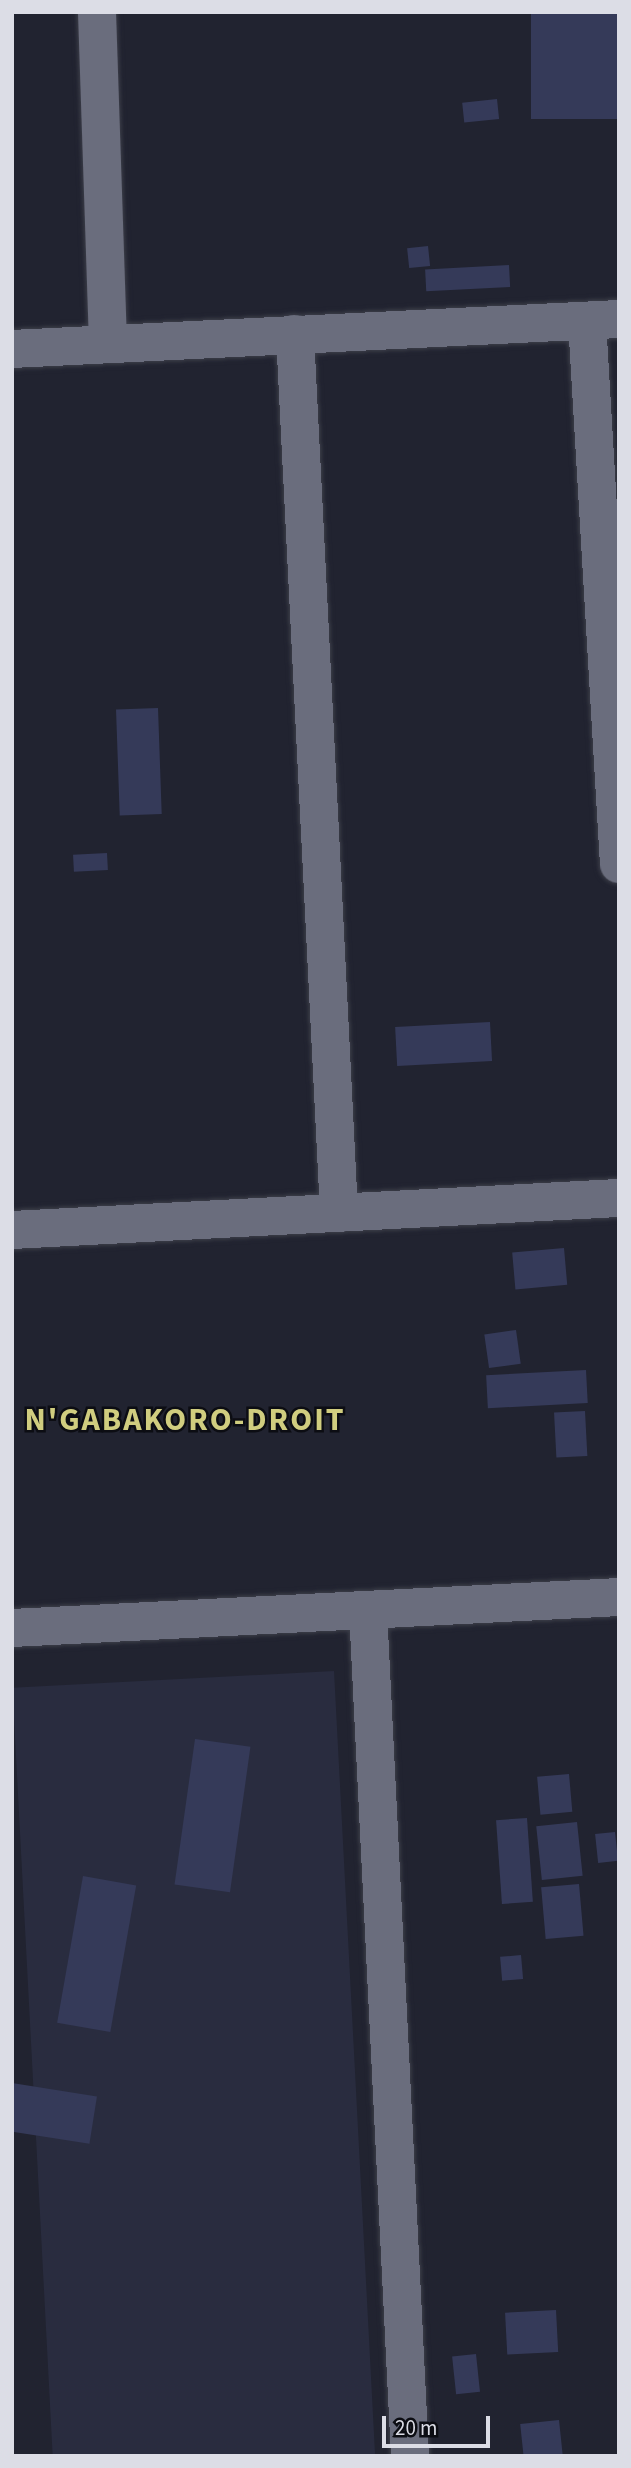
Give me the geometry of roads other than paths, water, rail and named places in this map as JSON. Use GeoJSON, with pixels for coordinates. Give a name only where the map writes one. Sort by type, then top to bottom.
{"type":"FeatureCollection","features":[{"type":"Feature","properties":{"kind":"street"},"geometry":{"type":"LineString","coordinates":[[97,12],[108,344]]}},
{"type":"Feature","properties":{"kind":"street"},"geometry":{"type":"LineString","coordinates":[[12,348],[603,320],[619,864]]}},
{"type":"Feature","properties":{"kind":"street"},"geometry":{"type":"LineString","coordinates":[[296,334],[339,1213]]}},
{"type":"Feature","properties":{"kind":"street"},"geometry":{"type":"LineString","coordinates":[[12,1230],[619,1198]]}},
{"type":"Feature","properties":{"kind":"street"},"geometry":{"type":"LineString","coordinates":[[12,1628],[619,1597]]}},
{"type":"Feature","properties":{"kind":"street"},"geometry":{"type":"LineString","coordinates":[[368,1610],[410,2456]]}},
{"type":"Feature","properties":{"kind":"district","name":"N'GABAKORO-DROIT"},"geometry":{"type":"Point","coordinates":[185,1420]}}]}
